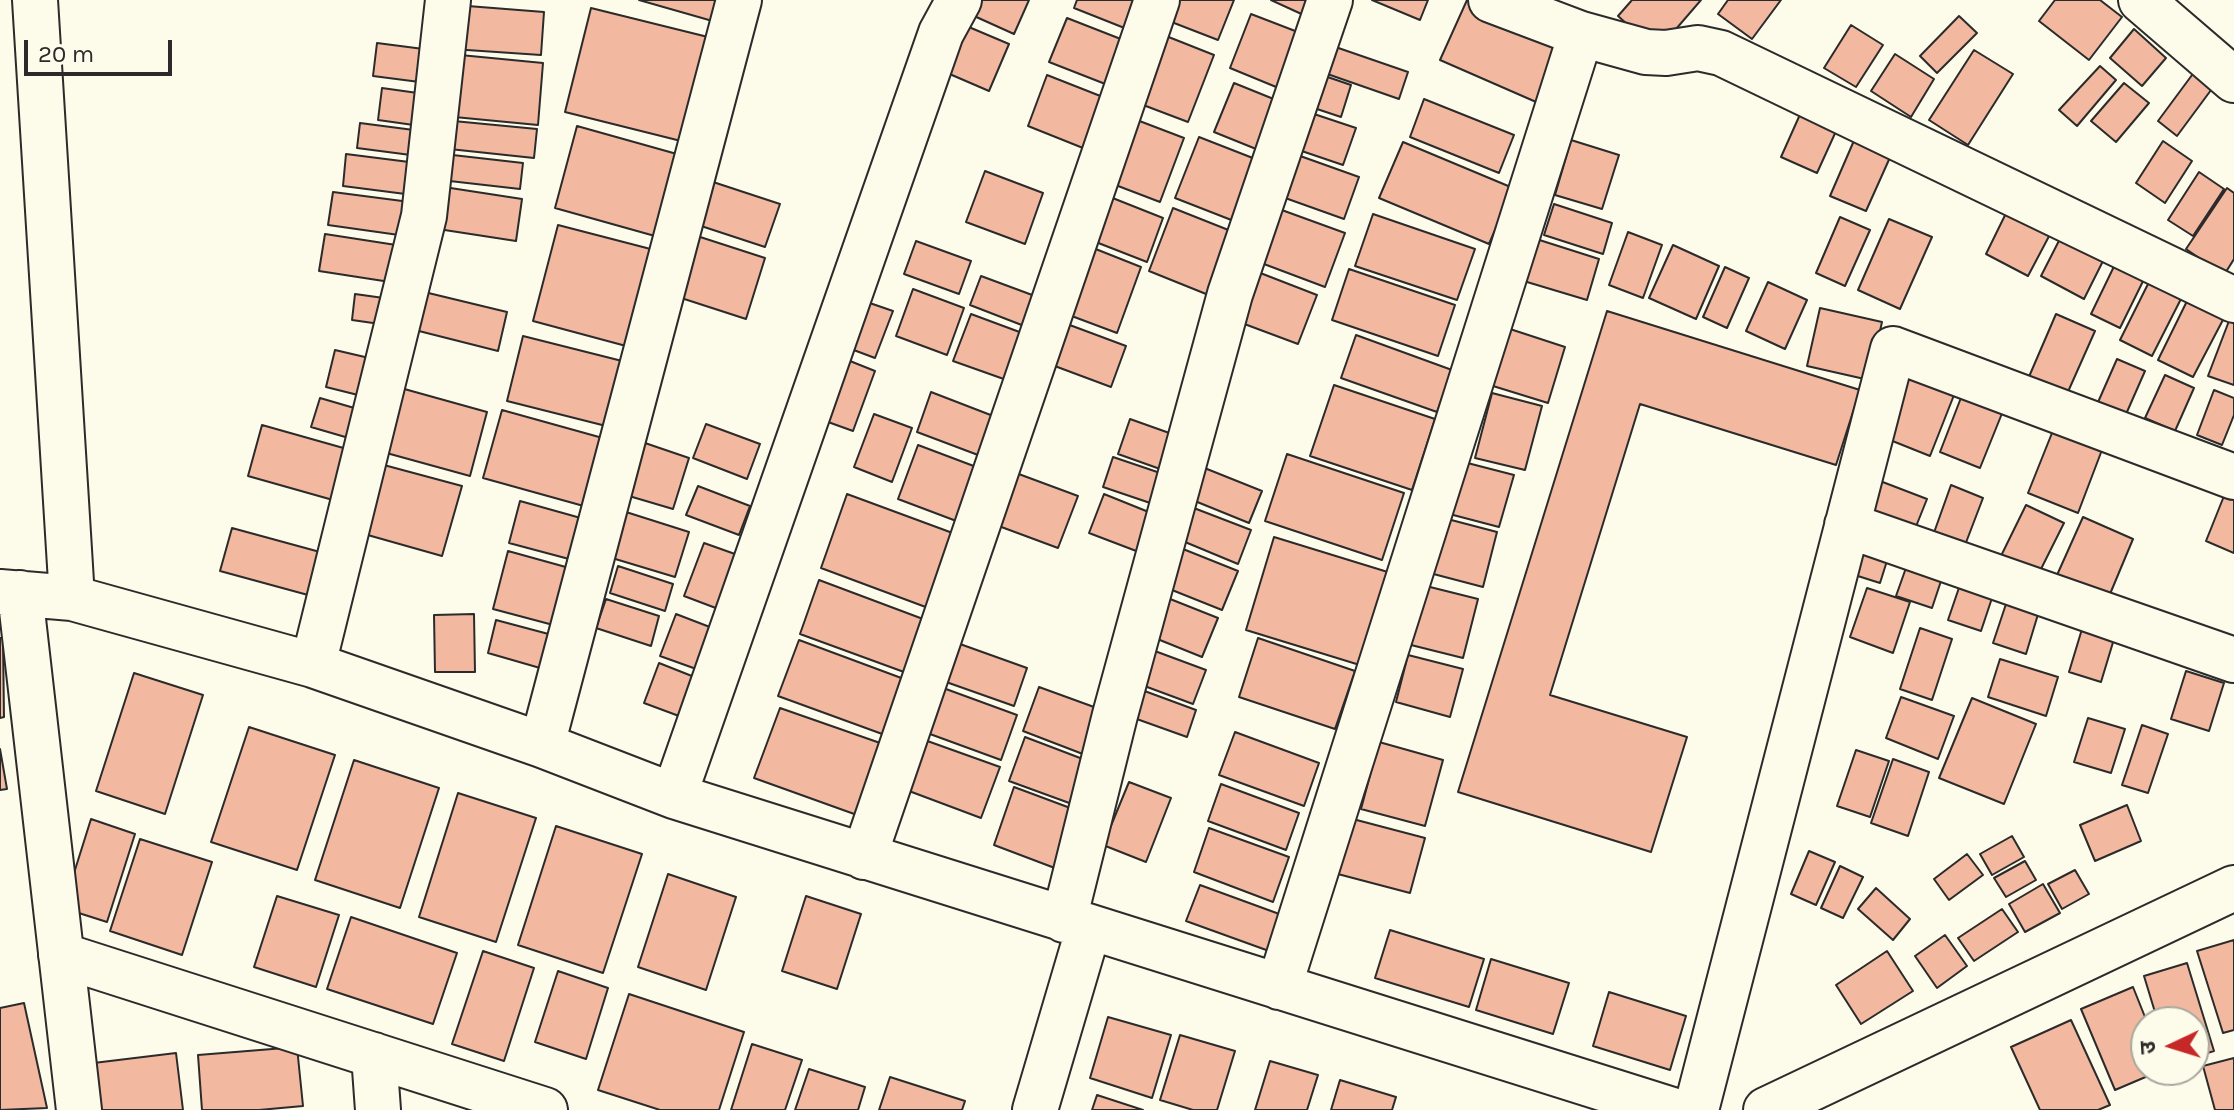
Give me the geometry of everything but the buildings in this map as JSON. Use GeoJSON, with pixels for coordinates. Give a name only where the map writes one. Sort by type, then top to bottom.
{"type":"FeatureCollection","features":[{"type":"Feature","properties":{"kind":"street"},"geometry":{"type":"LineString","coordinates":[[35,0],[72,598]]}},
{"type":"Feature","properties":{"kind":"street"},"geometry":{"type":"LineString","coordinates":[[313,665],[424,216],[448,0]]}},
{"type":"Feature","properties":{"kind":"street"},"geometry":{"type":"LineString","coordinates":[[542,745],[739,0]]}},
{"type":"Feature","properties":{"kind":"street"},"geometry":{"type":"LineString","coordinates":[[674,796],[941,33],[959,0]]}},
{"type":"Feature","properties":{"kind":"street"},"geometry":{"type":"LineString","coordinates":[[864,857],[1157,0]]}},
{"type":"Feature","properties":{"kind":"street"},"geometry":{"type":"LineString","coordinates":[[1035,1110],[1077,924],[1115,715],[1230,294],[1330,0]]}},
{"type":"Feature","properties":{"kind":"street"},"geometry":{"type":"LineString","coordinates":[[1491,0],[1581,34],[1646,52],[1666,53],[1698,48],[1721,53],[2234,300]]}},
{"type":"Feature","properties":{"kind":"street"},"geometry":{"type":"LineString","coordinates":[[2141,0],[2234,80]]}},
{"type":"Feature","properties":{"kind":"street"},"geometry":{"type":"LineString","coordinates":[[1279,987],[1581,34]]}},
{"type":"Feature","properties":{"kind":"street"},"geometry":{"type":"LineString","coordinates":[[1696,1110],[1893,349],[2234,477]]}},
{"type":"Feature","properties":{"kind":"street"},"geometry":{"type":"LineString","coordinates":[[1847,525],[2234,660]]}},
{"type":"Feature","properties":{"kind":"street"},"geometry":{"type":"LineString","coordinates":[[79,1110],[61,955],[10,592],[72,598],[313,665],[542,745],[674,796],[1672,1110]]}},
{"type":"Feature","properties":{"kind":"street"},"geometry":{"type":"LineString","coordinates":[[1766,1110],[2234,888]]}},
{"type":"Feature","properties":{"kind":"street"},"geometry":{"type":"LineString","coordinates":[[61,955],[545,1110]]}},
{"type":"Feature","properties":{"kind":"street"},"geometry":{"type":"LineString","coordinates":[[374,1055],[378,1110]]}}]}
